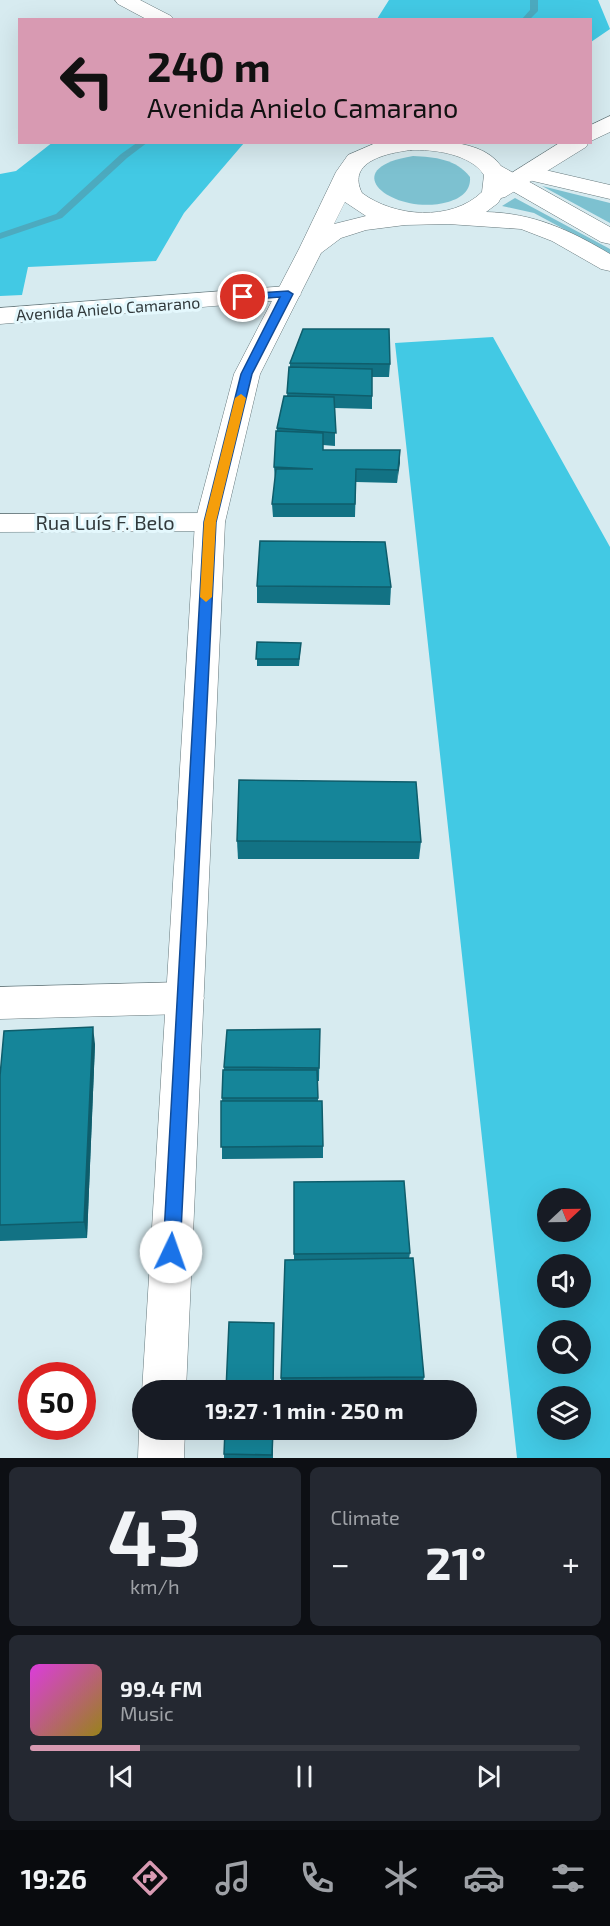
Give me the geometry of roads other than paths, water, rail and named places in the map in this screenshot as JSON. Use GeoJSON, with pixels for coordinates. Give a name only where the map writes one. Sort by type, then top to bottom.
{"type":"FeatureCollection","features":[{"type":"Feature","properties":{"kind":"main road"},"geometry":{"type":"LineString","coordinates":[[125,0],[160,18]]}},
{"type":"Feature","properties":{"kind":"main road"},"geometry":{"type":"LineString","coordinates":[[592,133],[610,123]]}},
{"type":"Feature","properties":{"kind":"main road"},"geometry":{"type":"LineString","coordinates":[[165,1380],[210,522],[246,374],[311,249],[354,158],[395,145],[408,144]]}},
{"type":"Feature","properties":{"kind":"main road"},"geometry":{"type":"LineString","coordinates":[[441,144],[465,152],[501,176],[610,237]]}},
{"type":"Feature","properties":{"kind":"main road"},"geometry":{"type":"LineString","coordinates":[[442,219],[464,214],[482,206],[501,176],[573,144]]}},
{"type":"Feature","properties":{"kind":"main road"},"geometry":{"type":"LineString","coordinates":[[354,158],[346,185],[355,198],[371,209],[394,216],[418,219]]}},
{"type":"Feature","properties":{"kind":"main road"},"geometry":{"type":"LineString","coordinates":[[501,176],[610,192]]}},
{"type":"Feature","properties":{"kind":"main road"},"geometry":{"type":"LineString","coordinates":[[311,249],[332,232],[382,220],[490,219],[532,224],[566,239],[610,264]]}},
{"type":"Feature","properties":{"kind":"main road","name":"Avenida Anielo Camarano"},"geometry":{"type":"LineString","coordinates":[[0,316],[288,294]]}},
{"type":"Feature","properties":{"kind":"main road","name":"Rua Luís F. Belo"},"geometry":{"type":"LineString","coordinates":[[0,523],[210,522]]}},
{"type":"Feature","properties":{"kind":"main road"},"geometry":{"type":"LineString","coordinates":[[0,1003],[185,998]]}},
{"type":"Feature","properties":{"kind":"main road"},"geometry":{"type":"LineString","coordinates":[[161,1458],[162,1440]]}},
{"type":"Feature","properties":{"kind":"waterway"},"geometry":{"type":"LineString","coordinates":[[526,18],[534,11],[534,0]]}},
{"type":"Feature","properties":{"kind":"waterway"},"geometry":{"type":"LineString","coordinates":[[0,236],[59,216],[124,156],[141,144]]}}]}
